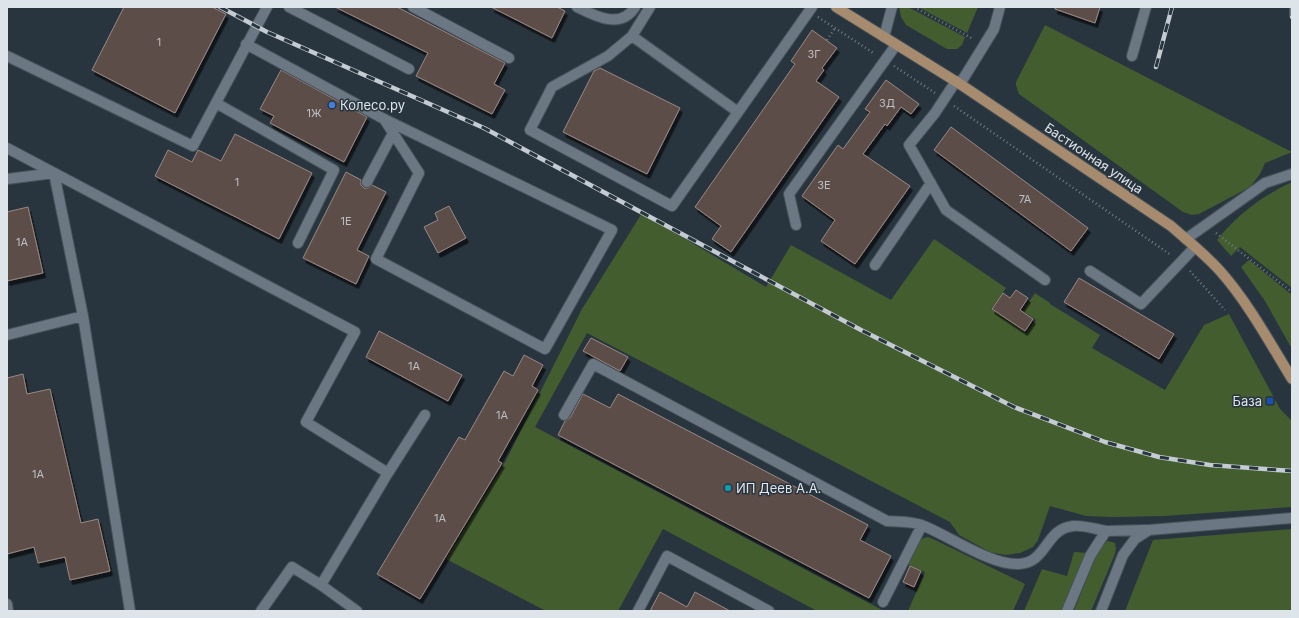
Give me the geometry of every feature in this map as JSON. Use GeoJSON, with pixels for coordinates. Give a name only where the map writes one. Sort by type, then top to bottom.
{"type":"FeatureCollection","features":[{"type":"Feature","properties":{"kind":"main road","name":"Бастионная улица"},"geometry":{"type":"LineString","coordinates":[[836,7],[958,82],[1171,226],[1220,272],[1246,305],[1292,379]]}},
{"type":"Feature","properties":{"kind":"street"},"geometry":{"type":"LineString","coordinates":[[7,56],[193,146],[267,7]]}},
{"type":"Feature","properties":{"kind":"street"},"geometry":{"type":"LineString","coordinates":[[289,7],[409,69]]}},
{"type":"Feature","properties":{"kind":"street"},"geometry":{"type":"LineString","coordinates":[[413,7],[509,58]]}},
{"type":"Feature","properties":{"kind":"street"},"geometry":{"type":"LineString","coordinates":[[577,7],[608,20],[616,20],[626,15],[635,7]]}},
{"type":"Feature","properties":{"kind":"street"},"geometry":{"type":"LineString","coordinates":[[650,7],[632,36],[608,56],[552,87],[530,130],[672,206],[810,9]]}},
{"type":"Feature","properties":{"kind":"street"},"geometry":{"type":"LineString","coordinates":[[884,37],[892,7]]}},
{"type":"Feature","properties":{"kind":"street"},"geometry":{"type":"LineString","coordinates":[[1000,7],[994,29],[984,45],[958,82],[909,145],[946,210],[1045,280]]}},
{"type":"Feature","properties":{"kind":"street"},"geometry":{"type":"LineString","coordinates":[[1132,56],[1146,7]]}},
{"type":"Feature","properties":{"kind":"street"},"geometry":{"type":"LineString","coordinates":[[632,36],[738,112]]}},
{"type":"Feature","properties":{"kind":"street"},"geometry":{"type":"LineString","coordinates":[[246,44],[384,119],[612,230],[545,349],[376,259],[419,173],[384,119]]}},
{"type":"Feature","properties":{"kind":"street"},"geometry":{"type":"LineString","coordinates":[[796,225],[789,194],[896,45]]}},
{"type":"Feature","properties":{"kind":"street"},"geometry":{"type":"LineString","coordinates":[[216,103],[334,170],[298,244]]}},
{"type":"Feature","properties":{"kind":"street"},"geometry":{"type":"LineString","coordinates":[[367,182],[392,133]]}},
{"type":"Feature","properties":{"kind":"street"},"geometry":{"type":"LineString","coordinates":[[7,148],[355,332],[306,422],[388,473]]}},
{"type":"Feature","properties":{"kind":"street"},"geometry":{"type":"LineString","coordinates":[[7,179],[54,173]]}},
{"type":"Feature","properties":{"kind":"street"},"geometry":{"type":"LineString","coordinates":[[54,173],[83,316],[130,611]]}},
{"type":"Feature","properties":{"kind":"street"},"geometry":{"type":"LineString","coordinates":[[1186,239],[1265,183],[1292,174]]}},
{"type":"Feature","properties":{"kind":"street"},"geometry":{"type":"LineString","coordinates":[[876,265],[931,184]]}},
{"type":"Feature","properties":{"kind":"street"},"geometry":{"type":"LineString","coordinates":[[1090,271],[1142,304],[1195,247]]}},
{"type":"Feature","properties":{"kind":"street"},"geometry":{"type":"LineString","coordinates":[[7,335],[83,316]]}},
{"type":"Feature","properties":{"kind":"street"},"geometry":{"type":"LineString","coordinates":[[564,415],[593,364],[888,521],[922,525],[993,560],[1008,564],[1029,562],[1037,558],[1057,531],[1075,526],[1106,531],[1150,530],[1292,518]]}},
{"type":"Feature","properties":{"kind":"street"},"geometry":{"type":"LineString","coordinates":[[321,585],[388,473],[425,415]]}},
{"type":"Feature","properties":{"kind":"street"},"geometry":{"type":"LineString","coordinates":[[883,602],[922,525]]}},
{"type":"Feature","properties":{"kind":"street"},"geometry":{"type":"LineString","coordinates":[[1101,611],[1122,555],[1134,539],[1150,530]]}},
{"type":"Feature","properties":{"kind":"street"},"geometry":{"type":"LineString","coordinates":[[1067,611],[1090,556],[1106,531]]}},
{"type":"Feature","properties":{"kind":"street"},"geometry":{"type":"LineString","coordinates":[[638,611],[667,556],[769,611]]}},
{"type":"Feature","properties":{"kind":"street"},"geometry":{"type":"LineString","coordinates":[[261,611],[292,567],[321,585],[357,611]]}},
{"type":"Feature","properties":{"kind":"street"},"geometry":{"type":"LineString","coordinates":[[7,604],[8,611]]}},
{"type":"Feature","properties":{"kind":"path"},"geometry":{"type":"LineString","coordinates":[[914,7],[984,45]]}},
{"type":"Feature","properties":{"kind":"path"},"geometry":{"type":"LineString","coordinates":[[810,9],[835,28],[944,99],[1182,262],[1225,310]]}},
{"type":"Feature","properties":{"kind":"path"},"geometry":{"type":"LineString","coordinates":[[827,40],[835,28]]}},
{"type":"Feature","properties":{"kind":"path"},"geometry":{"type":"LineString","coordinates":[[1206,225],[1292,292]]}},
{"type":"Feature","properties":{"kind":"green space"},"geometry":{"type":"Polygon","coordinates":[[[899,7],[908,7],[965,37],[962,45],[957,49],[947,49],[906,25],[901,17],[899,7]]]}},
{"type":"Feature","properties":{"kind":"green space"},"geometry":{"type":"Polygon","coordinates":[[[918,7],[978,7],[967,33],[918,7]]]}},
{"type":"Feature","properties":{"kind":"green space"},"geometry":{"type":"Polygon","coordinates":[[[1045,25],[1292,152],[1265,163],[1260,174],[1250,187],[1199,214],[1192,215],[1183,212],[1019,94],[1016,82],[1045,25]]]}},
{"type":"Feature","properties":{"kind":"green space"},"geometry":{"type":"Polygon","coordinates":[[[1292,182],[1292,288],[1240,247],[1231,256],[1217,240],[1233,222],[1260,200],[1292,182]]]}},
{"type":"Feature","properties":{"kind":"green space"},"geometry":{"type":"Polygon","coordinates":[[[642,213],[766,287],[791,245],[891,300],[934,239],[1006,288],[991,309],[1026,333],[1036,320],[1023,311],[1035,293],[1100,335],[1092,348],[1165,390],[1204,325],[1229,314],[1280,409],[1292,421],[1292,507],[1164,516],[1112,517],[1086,516],[1050,506],[1038,540],[1033,547],[1020,553],[1005,555],[990,552],[959,535],[950,522],[587,333],[535,427],[884,611],[817,611],[663,529],[618,611],[546,611],[446,559],[504,464],[582,309],[642,213]]]}},
{"type":"Feature","properties":{"kind":"green space"},"geometry":{"type":"Polygon","coordinates":[[[1249,260],[1292,295],[1292,349],[1265,301],[1241,267],[1249,260]]]}},
{"type":"Feature","properties":{"kind":"green space"},"geometry":{"type":"Polygon","coordinates":[[[1292,529],[1292,606],[1290,611],[1125,611],[1153,540],[1292,529]]]}},
{"type":"Feature","properties":{"kind":"green space"},"geometry":{"type":"Polygon","coordinates":[[[928,537],[1025,584],[1013,611],[908,611],[925,572],[906,564],[911,551],[916,544],[923,538],[928,537]]]}},
{"type":"Feature","properties":{"kind":"green space"},"geometry":{"type":"Polygon","coordinates":[[[1108,541],[1115,543],[1115,554],[1091,611],[1074,611],[1097,553],[1101,546],[1108,541]]]}},
{"type":"Feature","properties":{"kind":"green space"},"geometry":{"type":"Polygon","coordinates":[[[1074,552],[1089,553],[1062,611],[1024,611],[1042,569],[1067,576],[1074,552]]]}},
{"type":"Feature","properties":{"kind":"building"},"geometry":{"type":"Polygon","coordinates":[[[124,7],[212,7],[226,14],[175,113],[92,70],[124,7]]]}},
{"type":"Feature","properties":{"kind":"building"},"geometry":{"type":"Polygon","coordinates":[[[335,7],[397,7],[505,63],[494,84],[505,90],[492,114],[416,76],[428,53],[335,7]]]}},
{"type":"Feature","properties":{"kind":"building"},"geometry":{"type":"Polygon","coordinates":[[[491,7],[557,7],[565,11],[552,38],[491,7]]]}},
{"type":"Feature","properties":{"kind":"building"},"geometry":{"type":"Polygon","coordinates":[[[1055,7],[1100,7],[1095,23],[1055,9],[1055,7]]]}},
{"type":"Feature","properties":{"kind":"building"},"geometry":{"type":"Polygon","coordinates":[[[812,30],[837,48],[822,68],[824,70],[816,81],[839,97],[731,252],[712,239],[721,226],[695,207],[795,64],[791,61],[812,30]]]}},
{"type":"Feature","properties":{"kind":"building"},"geometry":{"type":"Polygon","coordinates":[[[600,68],[680,108],[647,174],[563,132],[594,71],[600,68]]]}},
{"type":"Feature","properties":{"kind":"building"},"geometry":{"type":"Polygon","coordinates":[[[281,70],[367,117],[344,162],[270,123],[274,116],[260,109],[281,70]]]}},
{"type":"Feature","properties":{"kind":"building"},"geometry":{"type":"Polygon","coordinates":[[[886,80],[919,104],[911,114],[901,107],[887,126],[885,124],[863,154],[910,186],[855,264],[821,241],[835,220],[802,196],[838,145],[843,149],[870,112],[865,109],[886,80]]]}},
{"type":"Feature","properties":{"kind":"building"},"geometry":{"type":"Polygon","coordinates":[[[951,127],[1088,228],[1071,251],[934,150],[951,127]]]}},
{"type":"Feature","properties":{"kind":"building"},"geometry":{"type":"Polygon","coordinates":[[[235,134],[312,173],[279,239],[155,176],[168,150],[192,162],[198,150],[221,161],[235,134]]]}},
{"type":"Feature","properties":{"kind":"building"},"geometry":{"type":"Polygon","coordinates":[[[346,172],[361,180],[361,185],[364,188],[368,188],[372,185],[386,192],[357,250],[369,256],[356,284],[303,258],[346,172]]]}},
{"type":"Feature","properties":{"kind":"building"},"geometry":{"type":"Polygon","coordinates":[[[449,206],[466,238],[438,253],[424,227],[438,220],[435,213],[449,206]]]}},
{"type":"Feature","properties":{"kind":"building"},"geometry":{"type":"Polygon","coordinates":[[[28,207],[43,273],[7,281],[7,212],[28,207]]]}},
{"type":"Feature","properties":{"kind":"building"},"geometry":{"type":"Polygon","coordinates":[[[1079,278],[1174,334],[1159,359],[1064,302],[1079,278]]]}},
{"type":"Feature","properties":{"kind":"building"},"geometry":{"type":"Polygon","coordinates":[[[1016,290],[1028,298],[1020,310],[1033,319],[1025,331],[992,309],[1003,293],[1010,298],[1016,290]]]}},
{"type":"Feature","properties":{"kind":"building"},"geometry":{"type":"Polygon","coordinates":[[[379,331],[462,375],[448,401],[366,357],[379,331]]]}},
{"type":"Feature","properties":{"kind":"building"},"geometry":{"type":"Polygon","coordinates":[[[591,338],[628,357],[620,371],[583,351],[591,338]]]}},
{"type":"Feature","properties":{"kind":"building"},"geometry":{"type":"Polygon","coordinates":[[[524,355],[543,365],[532,386],[538,390],[498,461],[502,463],[420,599],[377,574],[459,437],[465,440],[504,371],[513,376],[524,355]]]}},
{"type":"Feature","properties":{"kind":"building"},"geometry":{"type":"Polygon","coordinates":[[[23,374],[27,394],[50,389],[81,523],[98,519],[110,571],[70,580],[65,557],[38,563],[34,547],[7,554],[7,378],[23,374]]]}},
{"type":"Feature","properties":{"kind":"building","name":"ИП Деев А.А."},"geometry":{"type":"Polygon","coordinates":[[[583,394],[610,408],[618,394],[868,525],[860,540],[891,556],[869,598],[558,435],[565,421],[570,418],[583,394]]]}},
{"type":"Feature","properties":{"kind":"building"},"geometry":{"type":"Polygon","coordinates":[[[910,566],[921,571],[914,587],[903,582],[910,566]]]}},
{"type":"Feature","properties":{"kind":"building"},"geometry":{"type":"Polygon","coordinates":[[[660,592],[687,607],[695,592],[730,611],[650,611],[660,592]]]}},
{"type":"Feature","properties":{"kind":"railway"},"geometry":{"type":"LineString","coordinates":[[220,7],[267,32],[484,128],[861,330],[1014,407],[1105,442],[1159,457],[1210,465],[1292,471]]}},
{"type":"Feature","properties":{"kind":"railway"},"geometry":{"type":"LineString","coordinates":[[1156,67],[1172,7]]}},
{"type":"Feature","properties":{"kind":"railway"},"geometry":{"type":"LineString","coordinates":[[1292,7],[1292,17]]}},
{"type":"Feature","properties":{"kind":"place","name":"Колесо.ру"},"geometry":{"type":"Point","coordinates":[332,105]}},
{"type":"Feature","properties":{"kind":"place","name":"База"},"geometry":{"type":"Point","coordinates":[1270,401]}},
{"type":"Feature","properties":{"kind":"place","name":"ИП Деев А.А."},"geometry":{"type":"Point","coordinates":[728,488]}}]}
